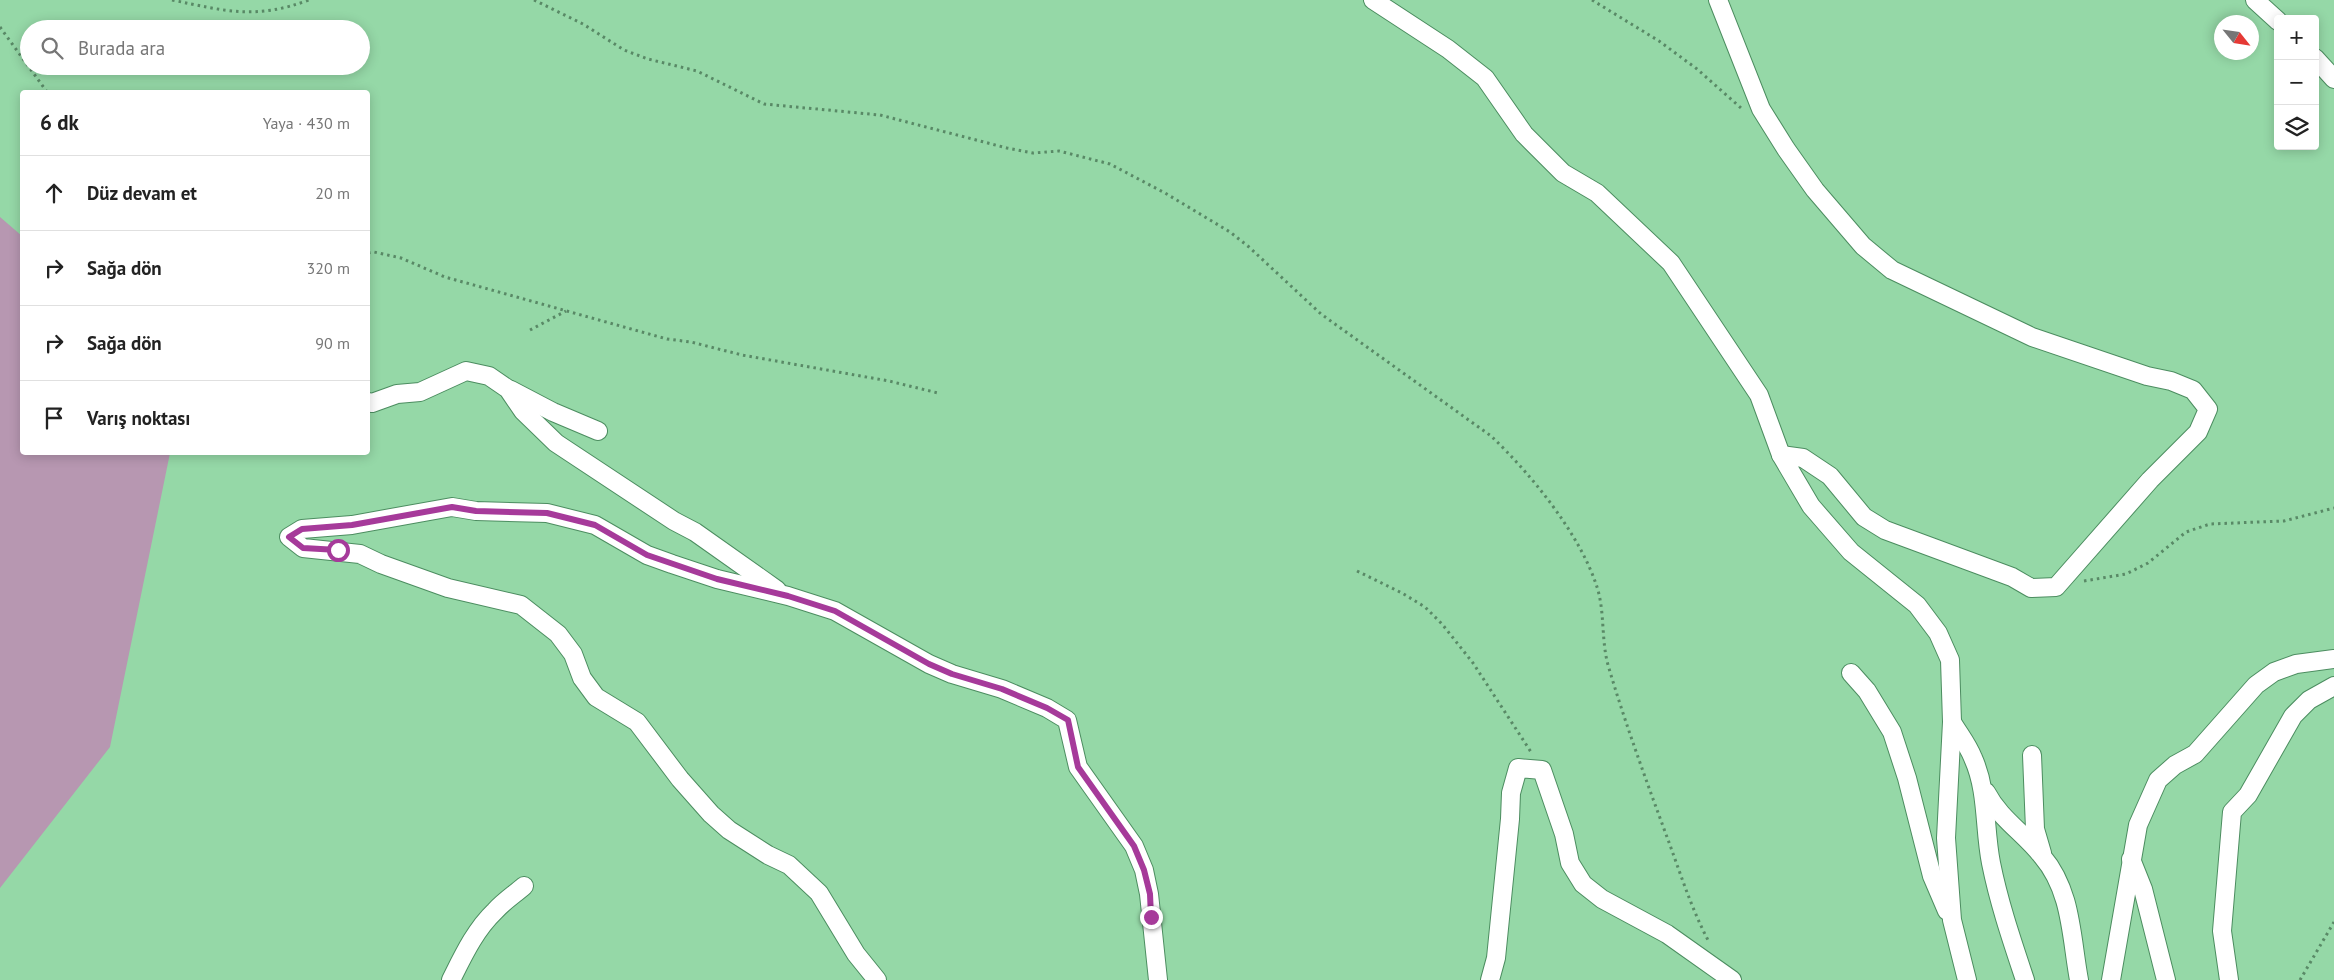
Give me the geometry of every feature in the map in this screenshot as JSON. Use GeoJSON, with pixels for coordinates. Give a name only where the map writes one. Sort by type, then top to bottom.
{"type":"FeatureCollection","features":[{"type":"Feature","properties":{"kind":"street"},"geometry":{"type":"LineString","coordinates":[[1374,0],[1448,49],[1485,78],[1524,134],[1563,173],[1597,193],[1671,263],[1759,395],[1781,455],[1811,506],[1850,552],[1917,605],[1938,633],[1950,660],[1952,722],[1946,838],[1952,920],[1967,980]]}},
{"type":"Feature","properties":{"kind":"street"},"geometry":{"type":"LineString","coordinates":[[1718,0],[1761,109],[1815,190],[1863,246],[1892,270],[2032,337],[2147,376],[2171,381],[2193,390],[2208,408],[2198,432],[2150,480],[2056,586],[2031,588],[2012,577],[1885,530],[1864,517],[1830,476],[1803,458],[1781,455]]}},
{"type":"Feature","properties":{"kind":"street"},"geometry":{"type":"LineString","coordinates":[[2255,0],[2274,17]]}},
{"type":"Feature","properties":{"kind":"street"},"geometry":{"type":"LineString","coordinates":[[2317,60],[2334,80]]}},
{"type":"Feature","properties":{"kind":"street"},"geometry":{"type":"LineString","coordinates":[[370,402],[397,394],[420,392],[466,371],[489,376],[508,389],[553,412],[598,430]]}},
{"type":"Feature","properties":{"kind":"street"},"geometry":{"type":"LineString","coordinates":[[508,389],[523,411],[556,443],[674,521],[695,532],[768,585],[788,596]]}},
{"type":"Feature","properties":{"kind":"street"},"geometry":{"type":"LineString","coordinates":[[877,980],[856,954],[819,893],[789,865],[768,855],[729,830],[711,814],[680,779],[637,722],[596,697],[582,678],[573,654],[558,634],[521,605],[448,588],[381,564],[360,554],[303,548],[289,537],[302,529],[352,525],[452,507],[476,511],[547,513],[595,525],[647,555],[672,564],[740,586],[788,596],[835,611],[929,664],[952,674],[1002,689],[1047,708],[1068,720],[1078,767],[1134,846],[1144,870],[1150,894],[1158,980]]}},
{"type":"Feature","properties":{"kind":"street"},"geometry":{"type":"LineString","coordinates":[[2111,980],[2138,825],[2158,780],[2175,765],[2195,754],[2256,685],[2274,672],[2296,664],[2334,659]]}},
{"type":"Feature","properties":{"kind":"street"},"geometry":{"type":"LineString","coordinates":[[1851,673],[1867,691],[1892,732],[1907,778],[1932,876],[1940,899],[1952,920]]}},
{"type":"Feature","properties":{"kind":"street"},"geometry":{"type":"LineString","coordinates":[[2229,980],[2222,931],[2228,836],[2232,812],[2248,795],[2293,716],[2309,700],[2334,686]]}},
{"type":"Feature","properties":{"kind":"street"},"geometry":{"type":"LineString","coordinates":[[1952,722],[1974,758],[1987,814],[1991,862],[2002,912],[2026,980]]}},
{"type":"Feature","properties":{"kind":"street"},"geometry":{"type":"LineString","coordinates":[[2032,755],[2031,779],[2035,828],[2043,856]]}},
{"type":"Feature","properties":{"kind":"street"},"geometry":{"type":"LineString","coordinates":[[1490,980],[1496,958],[1511,793],[1518,768],[1542,770],[1564,834],[1570,863],[1583,884],[1602,899],[1667,934],[1732,980]]}},
{"type":"Feature","properties":{"kind":"street"},"geometry":{"type":"LineString","coordinates":[[1980,781],[1991,802],[2008,822],[2043,856],[2056,876],[2065,899],[2071,924],[2079,980]]}},
{"type":"Feature","properties":{"kind":"street"},"geometry":{"type":"LineString","coordinates":[[2131,859],[2143,890],[2166,980]]}},
{"type":"Feature","properties":{"kind":"street"},"geometry":{"type":"LineString","coordinates":[[451,980],[471,942],[486,921],[494,911],[524,886]]}},
{"type":"Feature","properties":{"kind":"path"},"geometry":{"type":"LineString","coordinates":[[172,0],[238,13],[289,8],[309,0]]}},
{"type":"Feature","properties":{"kind":"path"},"geometry":{"type":"LineString","coordinates":[[534,0],[583,24],[624,50],[648,59],[698,71],[764,104],[880,115],[1007,148],[1033,153],[1059,151],[1110,164],[1165,193],[1230,232],[1249,247],[1321,314],[1491,436],[1510,454],[1542,491],[1572,534],[1597,586],[1602,611],[1602,635],[1608,663],[1635,751],[1688,893],[1709,943]]}},
{"type":"Feature","properties":{"kind":"path"},"geometry":{"type":"LineString","coordinates":[[1592,0],[1659,41],[1697,69],[1744,111]]}},
{"type":"Feature","properties":{"kind":"path"},"geometry":{"type":"LineString","coordinates":[[0,26],[20,54]]}},
{"type":"Feature","properties":{"kind":"path"},"geometry":{"type":"LineString","coordinates":[[35,75],[46,90]]}},
{"type":"Feature","properties":{"kind":"path"},"geometry":{"type":"LineString","coordinates":[[370,253],[400,258],[445,277],[667,339],[691,342],[742,355],[889,381],[938,393]]}},
{"type":"Feature","properties":{"kind":"path"},"geometry":{"type":"LineString","coordinates":[[530,330],[566,310]]}},
{"type":"Feature","properties":{"kind":"path"},"geometry":{"type":"LineString","coordinates":[[2056,586],[2126,574],[2148,563],[2186,532],[2210,524],[2284,521],[2334,508]]}},
{"type":"Feature","properties":{"kind":"path"},"geometry":{"type":"LineString","coordinates":[[1357,571],[1402,593],[1425,607],[1442,624],[1478,670],[1542,770]]}},
{"type":"Feature","properties":{"kind":"path"},"geometry":{"type":"LineString","coordinates":[[2300,980],[2334,922]]}},
{"type":"Feature","properties":{"kind":"shaded area"},"geometry":{"type":"Polygon","coordinates":[[[0,217],[20,234],[20,455],[170,455],[110,747],[0,888],[0,217]]]}},
{"type":"Feature","properties":{"kind":"route"},"geometry":{"type":"LineString","coordinates":[[338,550],[303,548],[289,537],[302,529],[352,525],[452,507],[476,511],[547,513],[595,525],[647,555],[672,564],[740,586],[788,596],[810,605],[835,611],[929,664],[952,674],[1002,689],[1047,708],[1068,720],[1078,767],[1134,846],[1144,870],[1150,894],[1151,917]]}}]}
